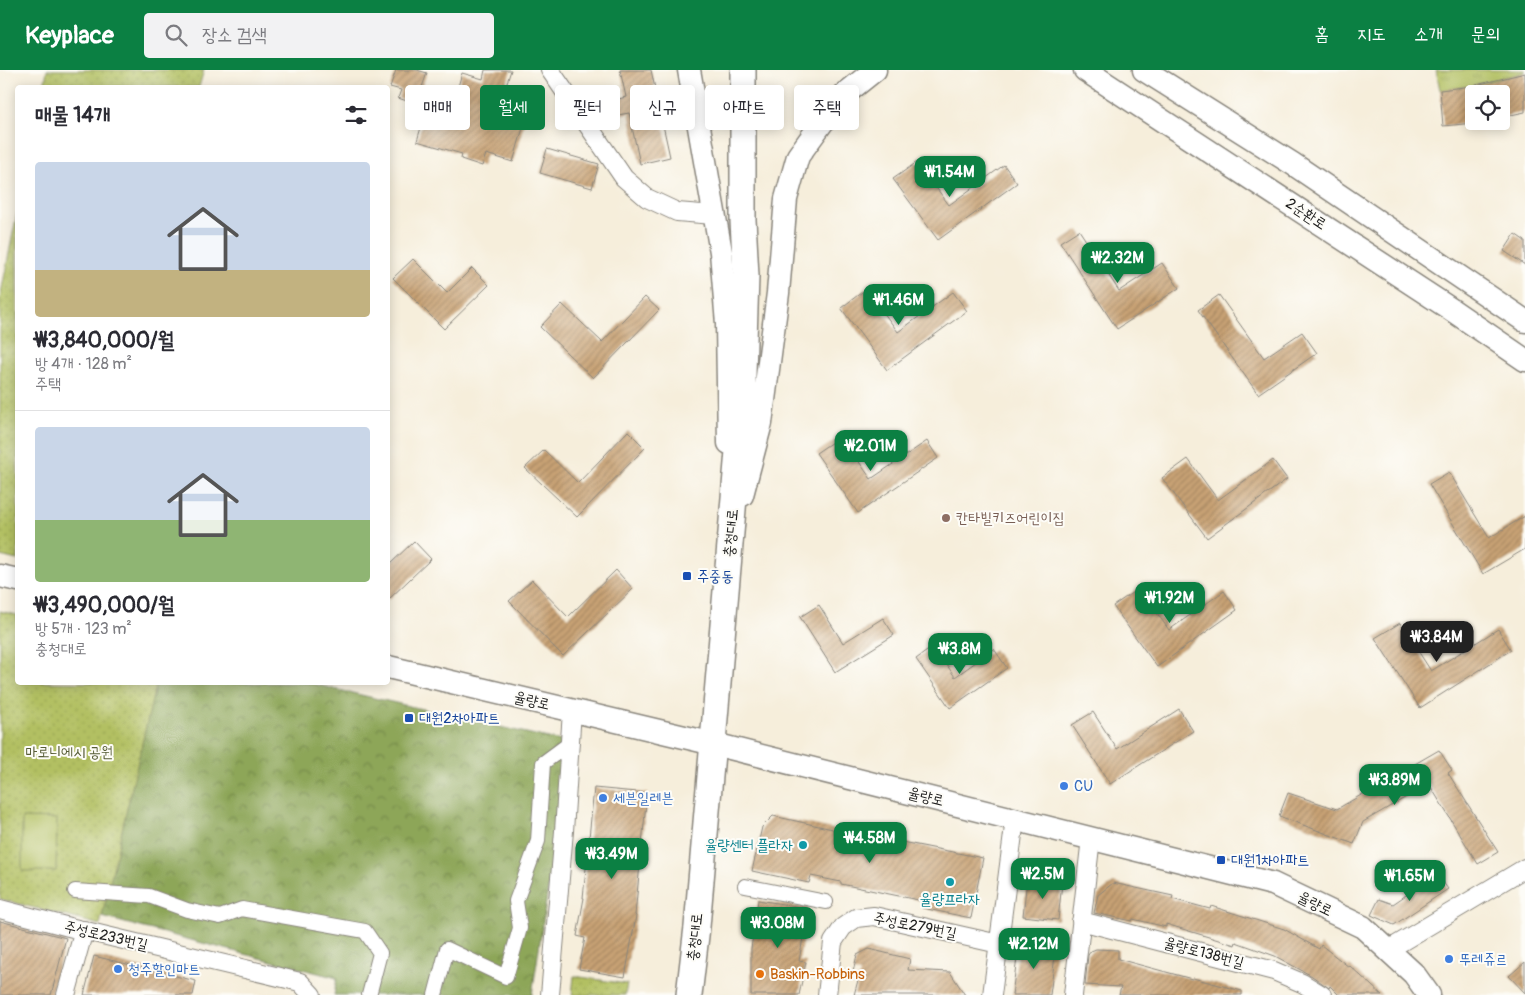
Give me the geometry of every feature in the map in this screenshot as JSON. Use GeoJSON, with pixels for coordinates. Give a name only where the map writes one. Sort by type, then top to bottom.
{"type":"FeatureCollection","features":[{"type":"Feature","properties":{"kind":"main road","name":"충청대로"},"geometry":{"type":"LineString","coordinates":[[689,995],[714,744],[742,405],[746,276],[743,210],[743,70]]}},
{"type":"Feature","properties":{"kind":"street"},"geometry":{"type":"LineString","coordinates":[[550,70],[624,178],[647,198],[677,212],[714,215]]}},
{"type":"Feature","properties":{"kind":"street"},"geometry":{"type":"LineString","coordinates":[[689,70],[721,252],[727,324],[730,537]]}},
{"type":"Feature","properties":{"kind":"street"},"geometry":{"type":"LineString","coordinates":[[730,537],[761,423],[778,293],[786,199],[798,156],[840,98],[875,70]]}},
{"type":"Feature","properties":{"kind":"street"},"geometry":{"type":"LineString","coordinates":[[1144,70],[1293,164],[1525,321]]}},
{"type":"Feature","properties":{"kind":"street","name":"2순환로"},"geometry":{"type":"LineString","coordinates":[[1086,71],[1452,310],[1525,360]]}},
{"type":"Feature","properties":{"kind":"street"},"geometry":{"type":"LineString","coordinates":[[0,576],[15,579]]}},
{"type":"Feature","properties":{"kind":"street","name":"율량로"},"geometry":{"type":"LineString","coordinates":[[390,667],[714,744],[1273,884],[1363,927],[1414,974],[1429,995]]}},
{"type":"Feature","properties":{"kind":"street"},"geometry":{"type":"LineString","coordinates":[[550,995],[572,711]]}},
{"type":"Feature","properties":{"kind":"street"},"geometry":{"type":"LineString","coordinates":[[435,995],[447,949],[506,977],[520,928],[516,901],[538,841],[543,763],[570,744]]}},
{"type":"Feature","properties":{"kind":"street"},"geometry":{"type":"LineString","coordinates":[[992,995],[1015,819]]}},
{"type":"Feature","properties":{"kind":"street"},"geometry":{"type":"LineString","coordinates":[[1074,995],[1091,838]]}},
{"type":"Feature","properties":{"kind":"street"},"geometry":{"type":"LineString","coordinates":[[1388,950],[1525,868]]}},
{"type":"Feature","properties":{"kind":"street"},"geometry":{"type":"LineString","coordinates":[[745,886],[826,902]]}},
{"type":"Feature","properties":{"kind":"street"},"geometry":{"type":"LineString","coordinates":[[75,891],[150,896],[187,910],[220,917],[242,909],[365,931],[380,953],[369,995]]}},
{"type":"Feature","properties":{"kind":"street","name":"주성로233번길"},"geometry":{"type":"LineString","coordinates":[[0,909],[300,982],[312,995]]}},
{"type":"Feature","properties":{"kind":"street","name":"주성로279번길"},"geometry":{"type":"LineString","coordinates":[[827,995],[833,942],[843,927],[856,918],[874,916],[1000,944]]}},
{"type":"Feature","properties":{"kind":"street","name":"율량로138번길"},"geometry":{"type":"LineString","coordinates":[[1081,921],[1274,971],[1302,983],[1322,995]]}},
{"type":"Feature","properties":{"kind":"street"},"geometry":{"type":"LineString","coordinates":[[66,995],[84,930]]}},
{"type":"Feature","properties":{"kind":"green space"},"geometry":{"type":"Polygon","coordinates":[[[47,70],[204,70],[200,85],[44,85],[47,70]]]}},
{"type":"Feature","properties":{"kind":"green space"},"geometry":{"type":"Polygon","coordinates":[[[1436,70],[1525,70],[1525,72],[1476,85],[1440,90],[1436,70]]]}},
{"type":"Feature","properties":{"kind":"green space"},"geometry":{"type":"Polygon","coordinates":[[[15,223],[15,559],[0,556],[0,298],[15,223]]]}},
{"type":"Feature","properties":{"kind":"green space","name":"마로니에시 공원"},"geometry":{"type":"Polygon","coordinates":[[[0,611],[15,615],[15,685],[156,685],[100,925],[0,899],[0,611]]]}},
{"type":"Feature","properties":{"kind":"green space"},"geometry":{"type":"Polygon","coordinates":[[[156,685],[318,685],[570,743],[532,995],[334,995],[337,978],[102,917],[156,685]]]}},
{"type":"Feature","properties":{"kind":"green space"},"geometry":{"type":"Polygon","coordinates":[[[22,818],[57,819],[56,871],[22,871],[22,818]]]}},
{"type":"Feature","properties":{"kind":"green space"},"geometry":{"type":"Polygon","coordinates":[[[574,976],[627,984],[625,995],[572,995],[574,976]]]}},
{"type":"Feature","properties":{"kind":"building"},"geometry":{"type":"Polygon","coordinates":[[[396,70],[417,70],[427,73],[423,85],[405,85],[405,100],[398,98],[401,90],[390,87],[396,70]]]}},
{"type":"Feature","properties":{"kind":"building"},"geometry":{"type":"Polygon","coordinates":[[[485,70],[511,70],[506,85],[480,85],[480,130],[522,130],[513,162],[486,154],[482,166],[461,159],[462,154],[417,141],[420,130],[470,130],[470,85],[458,85],[462,73],[483,79],[485,70]]]}},
{"type":"Feature","properties":{"kind":"building"},"geometry":{"type":"Polygon","coordinates":[[[620,70],[651,70],[654,85],[630,85],[630,118],[629,113],[620,115],[620,99],[626,97],[620,70]]]}},
{"type":"Feature","properties":{"kind":"building"},"geometry":{"type":"Polygon","coordinates":[[[1525,73],[1525,112],[1510,115],[1510,85],[1476,85],[1525,73]]]}},
{"type":"Feature","properties":{"kind":"building"},"geometry":{"type":"Polygon","coordinates":[[[1465,87],[1465,124],[1443,126],[1440,90],[1465,87]]]}},
{"type":"Feature","properties":{"kind":"building"},"geometry":{"type":"Polygon","coordinates":[[[633,130],[664,130],[670,157],[640,164],[633,130]]]}},
{"type":"Feature","properties":{"kind":"building"},"geometry":{"type":"Polygon","coordinates":[[[547,149],[599,164],[592,188],[540,173],[547,149]]]}},
{"type":"Feature","properties":{"kind":"building"},"geometry":{"type":"Polygon","coordinates":[[[917,162],[949,205],[1004,165],[1017,183],[938,240],[893,179],[917,162]]]}},
{"type":"Feature","properties":{"kind":"building"},"geometry":{"type":"Polygon","coordinates":[[[1079,230],[1119,291],[1162,263],[1179,288],[1117,329],[1060,242],[1079,230]]]}},
{"type":"Feature","properties":{"kind":"building"},"geometry":{"type":"Polygon","coordinates":[[[1515,234],[1525,241],[1525,265],[1504,251],[1515,234]]]}},
{"type":"Feature","properties":{"kind":"building"},"geometry":{"type":"Polygon","coordinates":[[[413,259],[447,293],[472,268],[489,285],[444,329],[393,278],[413,259]]]}},
{"type":"Feature","properties":{"kind":"building"},"geometry":{"type":"Polygon","coordinates":[[[866,289],[898,332],[953,292],[967,311],[887,370],[841,308],[866,289]]]}},
{"type":"Feature","properties":{"kind":"building"},"geometry":{"type":"Polygon","coordinates":[[[1219,295],[1264,358],[1302,332],[1317,353],[1258,394],[1198,310],[1219,295]]]}},
{"type":"Feature","properties":{"kind":"building"},"geometry":{"type":"Polygon","coordinates":[[[645,297],[659,310],[593,378],[540,327],[562,304],[602,342],[645,297]]]}},
{"type":"Feature","properties":{"kind":"building"},"geometry":{"type":"Polygon","coordinates":[[[628,431],[645,448],[577,517],[525,468],[544,450],[578,483],[628,431]]]}},
{"type":"Feature","properties":{"kind":"building"},"geometry":{"type":"Polygon","coordinates":[[[841,436],[871,479],[927,441],[938,458],[858,513],[816,453],[841,436]]]}},
{"type":"Feature","properties":{"kind":"building"},"geometry":{"type":"Polygon","coordinates":[[[1188,459],[1218,500],[1273,460],[1287,479],[1207,538],[1162,478],[1188,459]]]}},
{"type":"Feature","properties":{"kind":"building"},"geometry":{"type":"Polygon","coordinates":[[[1449,472],[1489,538],[1525,516],[1525,549],[1483,574],[1429,484],[1449,472]]]}},
{"type":"Feature","properties":{"kind":"building"},"geometry":{"type":"Polygon","coordinates":[[[414,541],[431,559],[390,598],[390,564],[414,541]]]}},
{"type":"Feature","properties":{"kind":"building"},"geometry":{"type":"Polygon","coordinates":[[[616,570],[633,589],[563,656],[509,601],[532,580],[568,617],[616,570]]]}},
{"type":"Feature","properties":{"kind":"building"},"geometry":{"type":"Polygon","coordinates":[[[1139,588],[1169,630],[1224,591],[1237,610],[1157,667],[1113,606],[1139,588]]]}},
{"type":"Feature","properties":{"kind":"building"},"geometry":{"type":"Polygon","coordinates":[[[819,605],[843,643],[883,618],[894,635],[835,672],[800,617],[819,605]]]}},
{"type":"Feature","properties":{"kind":"building"},"geometry":{"type":"Polygon","coordinates":[[[1400,623],[1431,671],[1498,629],[1511,650],[1420,708],[1375,638],[1400,623]]]}},
{"type":"Feature","properties":{"kind":"building"},"geometry":{"type":"Polygon","coordinates":[[[934,646],[955,677],[994,649],[1007,668],[950,708],[916,659],[934,646]]]}},
{"type":"Feature","properties":{"kind":"building"},"geometry":{"type":"Polygon","coordinates":[[[1179,709],[1193,731],[1110,784],[1072,725],[1093,712],[1117,749],[1179,709]]]}},
{"type":"Feature","properties":{"kind":"building"},"geometry":{"type":"Polygon","coordinates":[[[1439,750],[1452,770],[1448,773],[1498,852],[1478,864],[1429,784],[1363,822],[1354,844],[1279,816],[1288,793],[1337,809],[1439,750]]]}},
{"type":"Feature","properties":{"kind":"building"},"geometry":{"type":"Polygon","coordinates":[[[594,788],[647,793],[636,916],[625,977],[579,969],[585,938],[577,936],[584,898],[594,788]]]}},
{"type":"Feature","properties":{"kind":"building"},"geometry":{"type":"Polygon","coordinates":[[[773,816],[983,858],[971,918],[922,908],[923,901],[841,884],[841,882],[811,876],[809,883],[752,871],[762,827],[773,816]]]}},
{"type":"Feature","properties":{"kind":"building"},"geometry":{"type":"Polygon","coordinates":[[[1437,874],[1448,889],[1394,925],[1371,915],[1379,899],[1393,904],[1437,874]]]}},
{"type":"Feature","properties":{"kind":"building"},"geometry":{"type":"Polygon","coordinates":[[[1040,881],[1062,883],[1058,920],[1023,916],[1026,888],[1040,881]]]}},
{"type":"Feature","properties":{"kind":"building"},"geometry":{"type":"Polygon","coordinates":[[[1113,883],[1173,896],[1172,899],[1210,909],[1211,906],[1284,929],[1319,949],[1321,945],[1350,966],[1382,995],[1339,995],[1330,986],[1329,988],[1312,976],[1275,956],[1236,942],[1235,945],[1166,924],[1166,927],[1133,919],[1132,921],[1094,913],[1098,895],[1113,883]]]}},
{"type":"Feature","properties":{"kind":"building"},"geometry":{"type":"Polygon","coordinates":[[[758,900],[808,908],[799,961],[806,962],[799,995],[751,995],[751,949],[758,900]]]}},
{"type":"Feature","properties":{"kind":"building"},"geometry":{"type":"Polygon","coordinates":[[[0,921],[66,938],[51,995],[0,995],[0,921]]]}},
{"type":"Feature","properties":{"kind":"building"},"geometry":{"type":"Polygon","coordinates":[[[1019,943],[1056,948],[1050,995],[1012,995],[1019,943]]]}},
{"type":"Feature","properties":{"kind":"building"},"geometry":{"type":"Polygon","coordinates":[[[869,949],[910,959],[908,970],[950,972],[965,995],[854,995],[860,973],[853,972],[857,955],[869,949]]]}},
{"type":"Feature","properties":{"kind":"building"},"geometry":{"type":"Polygon","coordinates":[[[1096,949],[1118,950],[1118,959],[1242,991],[1242,995],[1119,995],[1121,987],[1085,985],[1088,955],[1096,949]]]}},
{"type":"Feature","properties":{"kind":"building","name":"청주할인마트"},"geometry":{"type":"Polygon","coordinates":[[[94,956],[196,981],[193,995],[84,995],[94,956]]]}},
{"type":"Feature","properties":{"kind":"building"},"geometry":{"type":"Polygon","coordinates":[[[1525,962],[1525,993],[1509,976],[1525,962]]]}},
{"type":"Feature","properties":{"kind":"place","name":"칸타빌키즈어린이집"},"geometry":{"type":"Point","coordinates":[946,518]}},
{"type":"Feature","properties":{"kind":"place","name":"주중동"},"geometry":{"type":"Point","coordinates":[687,576]}},
{"type":"Feature","properties":{"kind":"place","name":"대원2차아파트"},"geometry":{"type":"Point","coordinates":[409,718]}},
{"type":"Feature","properties":{"kind":"place","name":"CU"},"geometry":{"type":"Point","coordinates":[1064,786]}},
{"type":"Feature","properties":{"kind":"place","name":"세븐일레븐"},"geometry":{"type":"Point","coordinates":[603,798]}},
{"type":"Feature","properties":{"kind":"place","name":"율량센터 플라자"},"geometry":{"type":"Point","coordinates":[803,845]}},
{"type":"Feature","properties":{"kind":"place","name":"대원1차아파트"},"geometry":{"type":"Point","coordinates":[1221,860]}},
{"type":"Feature","properties":{"kind":"place","name":"율량프라자"},"geometry":{"type":"Point","coordinates":[950,882]}},
{"type":"Feature","properties":{"kind":"place","name":"뚜레쥬르"},"geometry":{"type":"Point","coordinates":[1449,959]}},
{"type":"Feature","properties":{"kind":"place","name":"청주할인마트"},"geometry":{"type":"Point","coordinates":[118,969]}},
{"type":"Feature","properties":{"kind":"place","name":"Baskin-Robbins"},"geometry":{"type":"Point","coordinates":[760,974]}}]}
